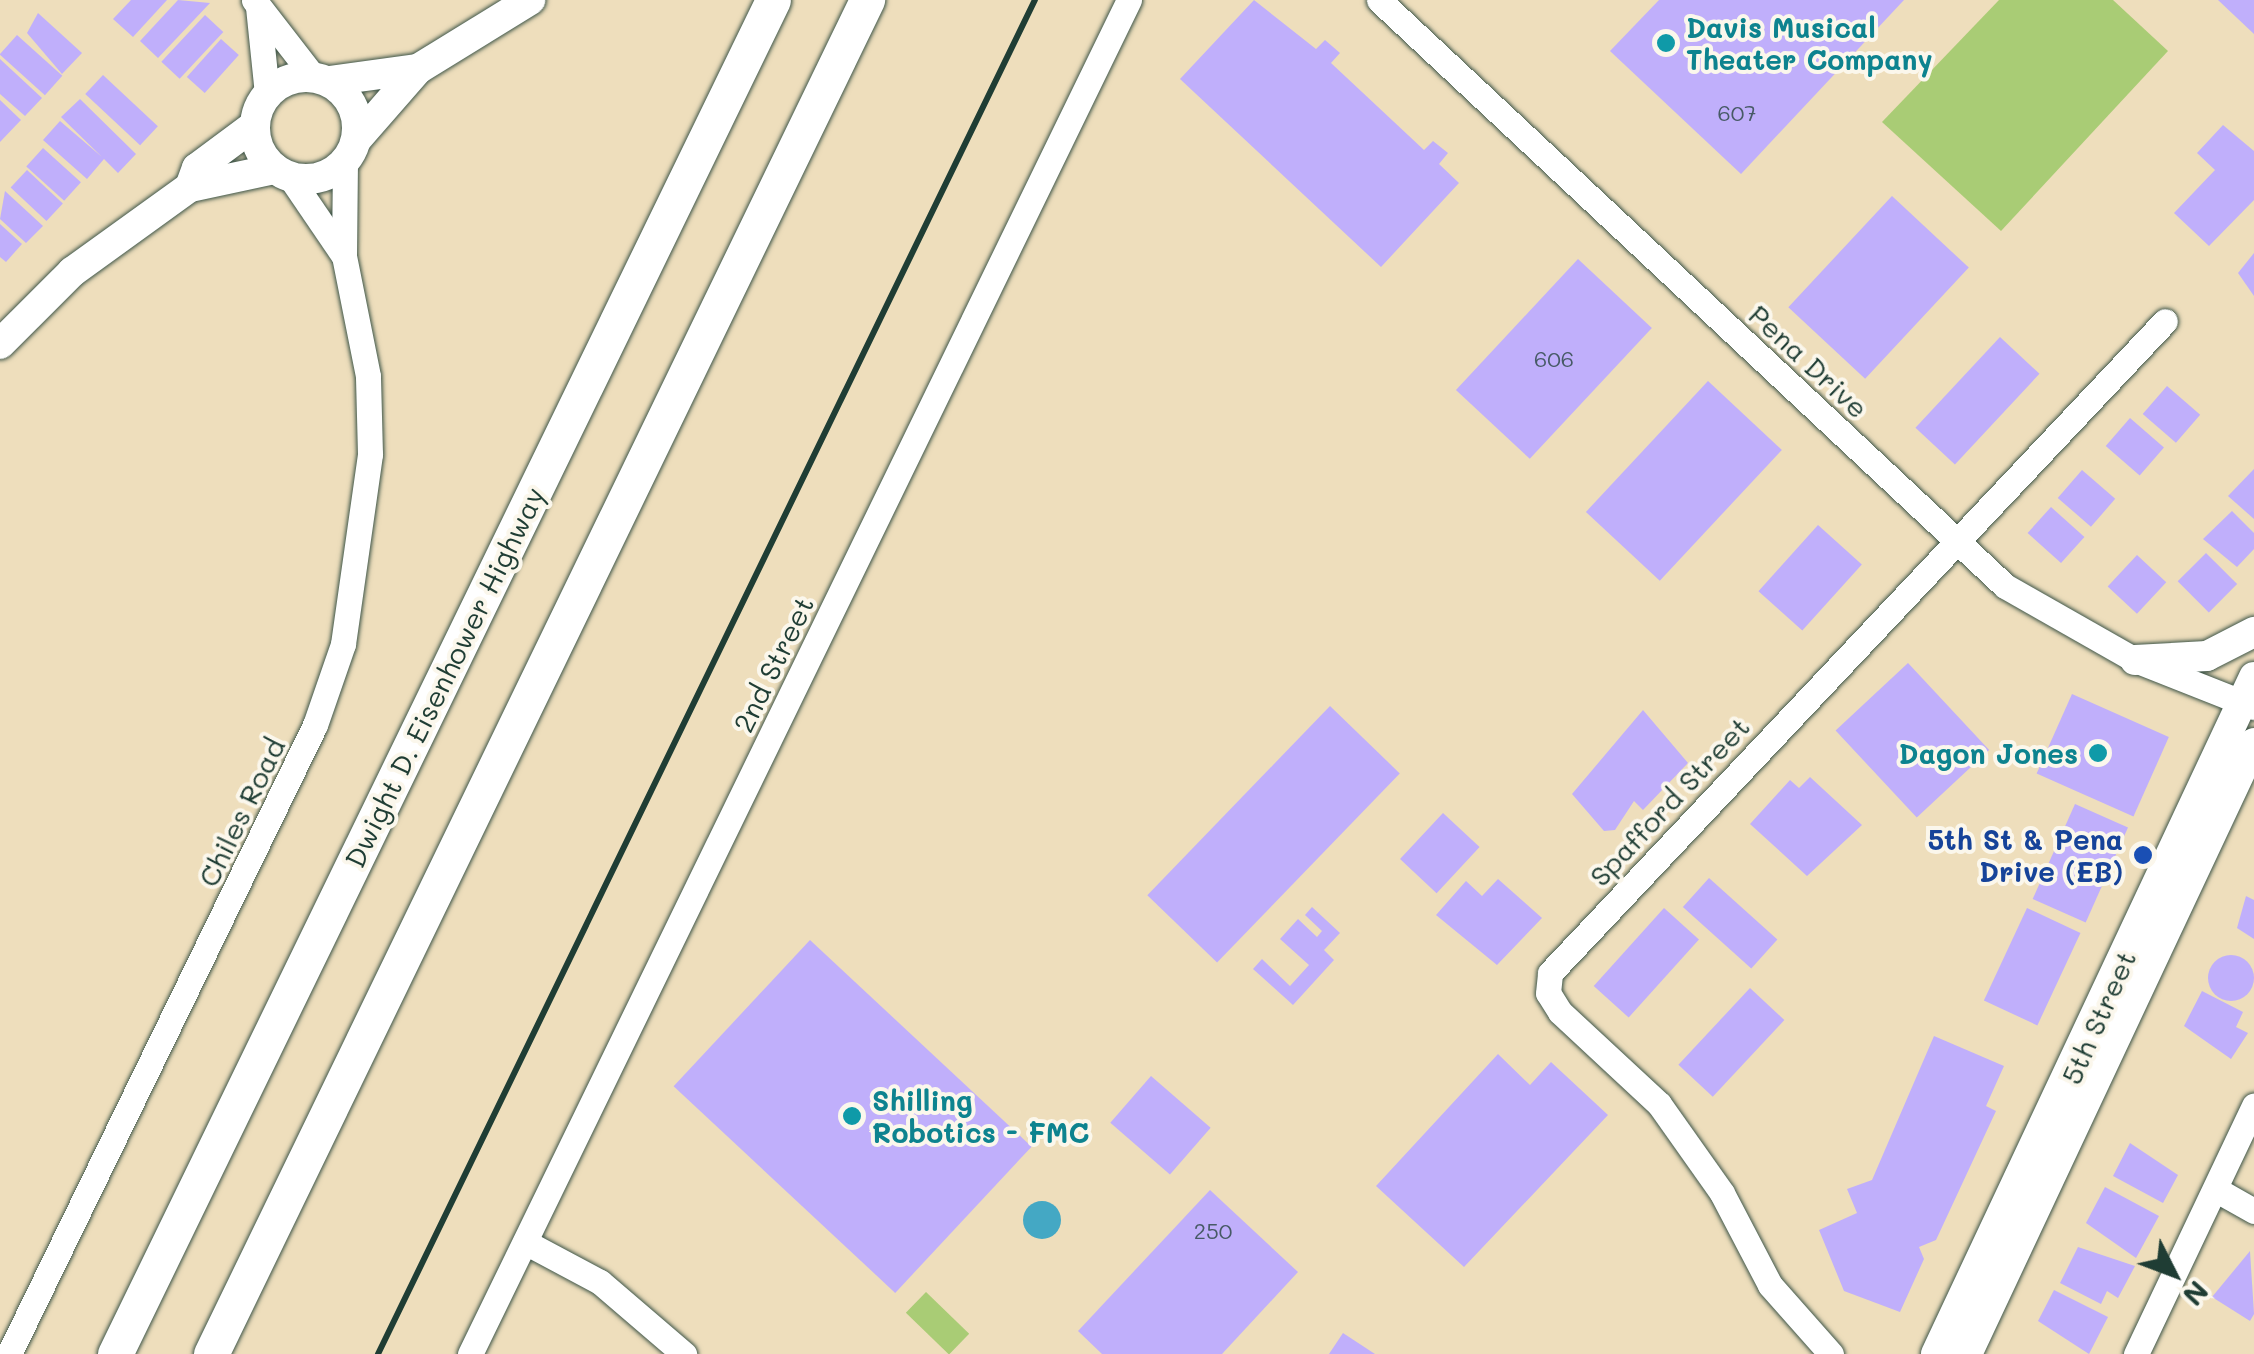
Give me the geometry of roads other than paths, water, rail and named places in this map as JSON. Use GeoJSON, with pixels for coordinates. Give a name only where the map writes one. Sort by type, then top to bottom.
{"type":"FeatureCollection","features":[{"type":"Feature","properties":{"kind":"highway","name":"Dwight D. Eisenhower Highway"},"geometry":{"type":"LineString","coordinates":[[115,1354],[773,0]]}},
{"type":"Feature","properties":{"kind":"highway"},"geometry":{"type":"LineString","coordinates":[[211,1354],[867,0]]}},
{"type":"Feature","properties":{"kind":"main road"},"geometry":{"type":"LineString","coordinates":[[5,329],[72,272],[190,187],[282,173],[324,176],[418,70],[530,0]]}},
{"type":"Feature","properties":{"kind":"main road"},"geometry":{"type":"LineString","coordinates":[[190,187],[197,168],[254,125],[267,94],[321,78],[418,70]]}},
{"type":"Feature","properties":{"kind":"main road"},"geometry":{"type":"LineString","coordinates":[[321,78],[353,105],[351,150]]}},
{"type":"Feature","properties":{"kind":"main road"},"geometry":{"type":"LineString","coordinates":[[254,125],[282,173]]}},
{"type":"Feature","properties":{"kind":"main road"},"geometry":{"type":"LineString","coordinates":[[2134,660],[2207,656],[2254,632]]}},
{"type":"Feature","properties":{"kind":"main road","name":"5th Street"},"geometry":{"type":"LineString","coordinates":[[1936,1354],[2249,712],[2254,676]]}},
{"type":"Feature","properties":{"kind":"main road","name":"5th Street"},"geometry":{"type":"LineString","coordinates":[[1968,1354],[2254,744]]}},
{"type":"Feature","properties":{"kind":"street","name":"2nd Street"},"geometry":{"type":"LineString","coordinates":[[470,1354],[1129,0]]}},
{"type":"Feature","properties":{"kind":"street","name":"Pena Drive"},"geometry":{"type":"LineString","coordinates":[[1380,0],[2006,586],[2134,660],[2249,712]]}},
{"type":"Feature","properties":{"kind":"street"},"geometry":{"type":"LineString","coordinates":[[256,4],[321,78]]}},
{"type":"Feature","properties":{"kind":"street"},"geometry":{"type":"LineString","coordinates":[[256,4],[267,94]]}},
{"type":"Feature","properties":{"kind":"street"},"geometry":{"type":"LineString","coordinates":[[344,256],[351,150]]}},
{"type":"Feature","properties":{"kind":"street"},"geometry":{"type":"LineString","coordinates":[[282,173],[344,256]]}},
{"type":"Feature","properties":{"kind":"street","name":"Chiles Road"},"geometry":{"type":"LineString","coordinates":[[10,1354],[275,812],[343,644],[370,454],[368,376],[344,256]]}},
{"type":"Feature","properties":{"kind":"street","name":"Spafford Street"},"geometry":{"type":"LineString","coordinates":[[1831,1354],[1770,1285],[1660,1104],[1560,1012],[1548,993],[1550,973],[1954,538],[2164,321]]}},
{"type":"Feature","properties":{"kind":"street"},"geometry":{"type":"LineString","coordinates":[[2136,1354],[2254,1106]]}},
{"type":"Feature","properties":{"kind":"street"},"geometry":{"type":"LineString","coordinates":[[2215,1189],[2254,1210]]}},
{"type":"Feature","properties":{"kind":"street"},"geometry":{"type":"LineString","coordinates":[[525,1242],[600,1282],[684,1354]]}},
{"type":"Feature","properties":{"kind":"water"},"geometry":{"type":"Polygon","coordinates":[[[1042,1201],[1055,1207],[1061,1220],[1055,1233],[1042,1239],[1029,1233],[1023,1220],[1029,1207],[1042,1201]]]}},
{"type":"Feature","properties":{"kind":"railway"},"geometry":{"type":"LineString","coordinates":[[378,1354],[1035,0]]}},
{"type":"Feature","properties":{"kind":"place","name":"Davis Musical Theater Company"},"geometry":{"type":"Point","coordinates":[1666,43]}},
{"type":"Feature","properties":{"kind":"place","name":"Dagon Jones"},"geometry":{"type":"Point","coordinates":[2098,753]}},
{"type":"Feature","properties":{"kind":"place","name":"5th St & Pena Drive (EB)"},"geometry":{"type":"Point","coordinates":[2143,855]}},
{"type":"Feature","properties":{"kind":"place","name":"Shilling Robotics - FMC"},"geometry":{"type":"Point","coordinates":[852,1116]}}]}
